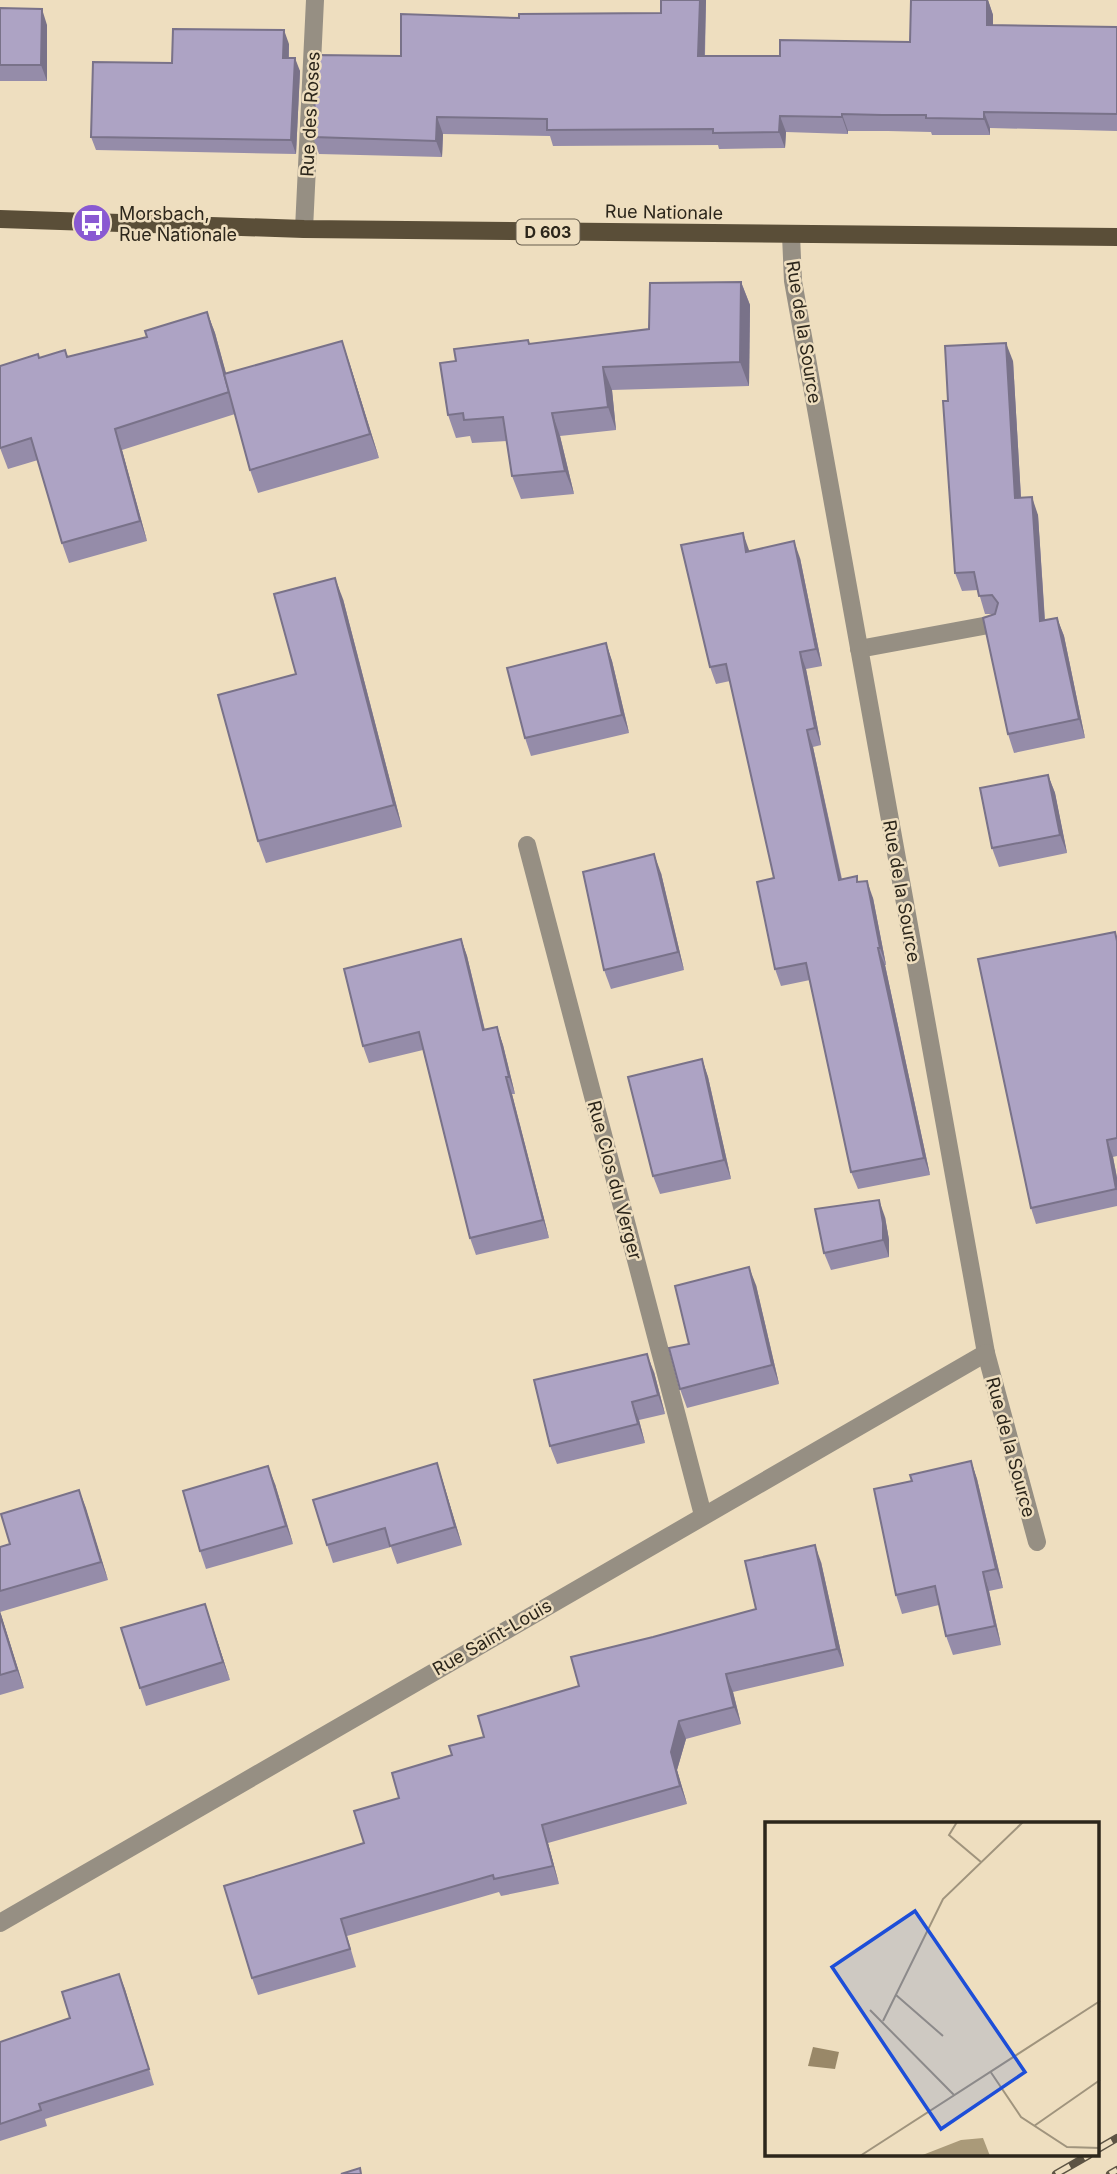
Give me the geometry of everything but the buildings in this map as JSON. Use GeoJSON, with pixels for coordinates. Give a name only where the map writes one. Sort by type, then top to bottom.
{"type":"FeatureCollection","features":[{"type":"Feature","properties":{"kind":"main road","name":"Rue Nationale"},"geometry":{"type":"LineString","coordinates":[[0,219],[304,229],[792,235],[924,233],[1117,237]]}},
{"type":"Feature","properties":{"kind":"street","name":"Rue des Roses"},"geometry":{"type":"LineString","coordinates":[[304,229],[315,0]]}},
{"type":"Feature","properties":{"kind":"street","name":"Rue de la Source"},"geometry":{"type":"LineString","coordinates":[[792,235],[793,281],[986,1353],[1037,1542]]}},
{"type":"Feature","properties":{"kind":"street"},"geometry":{"type":"LineString","coordinates":[[859,649],[994,624]]}},
{"type":"Feature","properties":{"kind":"street","name":"Rue Clos du Verger"},"geometry":{"type":"LineString","coordinates":[[527,845],[703,1515]]}},
{"type":"Feature","properties":{"kind":"street","name":"Rue Saint-Louis"},"geometry":{"type":"LineString","coordinates":[[0,1923],[986,1353]]}},
{"type":"Feature","properties":{"kind":"railway"},"geometry":{"type":"LineString","coordinates":[[1100,2148],[1117,2138]]}},
{"type":"Feature","properties":{"kind":"railway"},"geometry":{"type":"LineString","coordinates":[[1056,2174],[1087,2156]]}},
{"type":"Feature","properties":{"kind":"railway"},"geometry":{"type":"LineString","coordinates":[[1110,2174],[1117,2170]]}},
{"type":"Feature","properties":{"kind":"place","name":"Morsbach, Rue Nationale"},"geometry":{"type":"Point","coordinates":[92,223]}}]}
